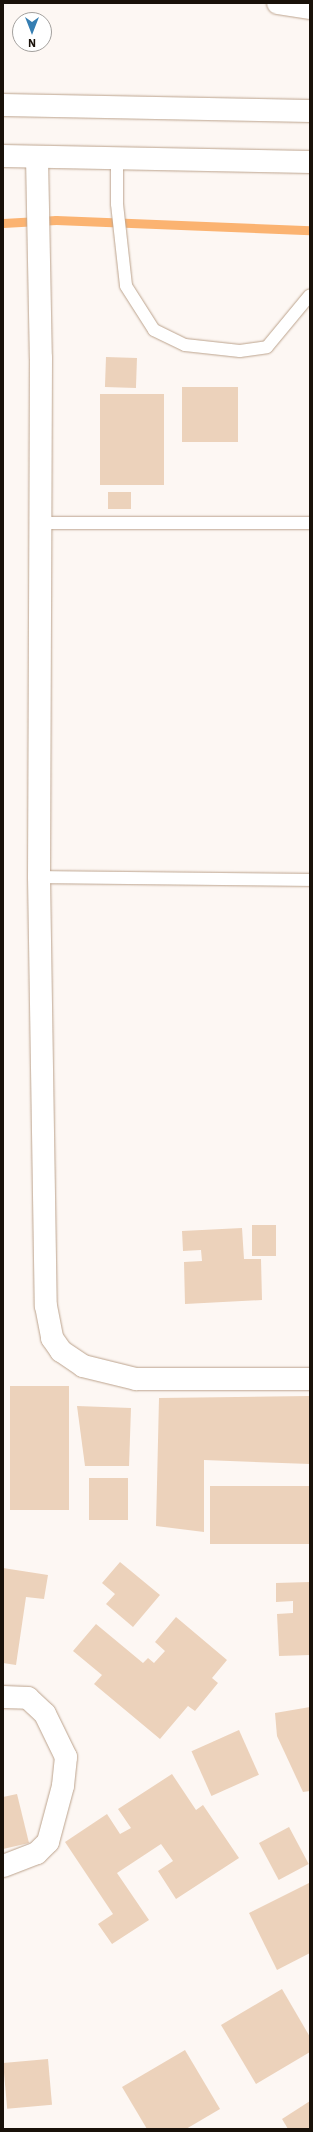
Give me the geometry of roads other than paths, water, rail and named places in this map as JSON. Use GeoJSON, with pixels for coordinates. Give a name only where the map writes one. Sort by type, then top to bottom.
{"type":"FeatureCollection","features":[{"type":"Feature","properties":{"kind":"street"},"geometry":{"type":"LineString","coordinates":[[278,3],[310,8]]}},
{"type":"Feature","properties":{"kind":"street"},"geometry":{"type":"LineString","coordinates":[[3,105],[310,111]]}},
{"type":"Feature","properties":{"kind":"street"},"geometry":{"type":"LineString","coordinates":[[3,156],[310,162]]}},
{"type":"Feature","properties":{"kind":"street"},"geometry":{"type":"LineString","coordinates":[[38,157],[39,877],[46,1306],[52,1338],[61,1351],[83,1366],[136,1379],[310,1379]]}},
{"type":"Feature","properties":{"kind":"street"},"geometry":{"type":"LineString","coordinates":[[3,1697],[28,1698],[45,1714],[66,1757],[63,1786],[48,1842],[37,1853],[3,1866]]}},
{"type":"Feature","properties":{"kind":"lane"},"geometry":{"type":"LineString","coordinates":[[117,158],[117,204],[126,286],[154,330],[185,345],[240,351],[267,347],[310,295]]}},
{"type":"Feature","properties":{"kind":"lane"},"geometry":{"type":"LineString","coordinates":[[39,523],[310,523]]}},
{"type":"Feature","properties":{"kind":"lane"},"geometry":{"type":"LineString","coordinates":[[39,877],[310,880]]}},
{"type":"Feature","properties":{"kind":"waterway"},"geometry":{"type":"LineString","coordinates":[[3,223],[56,220],[310,230]]}}]}
